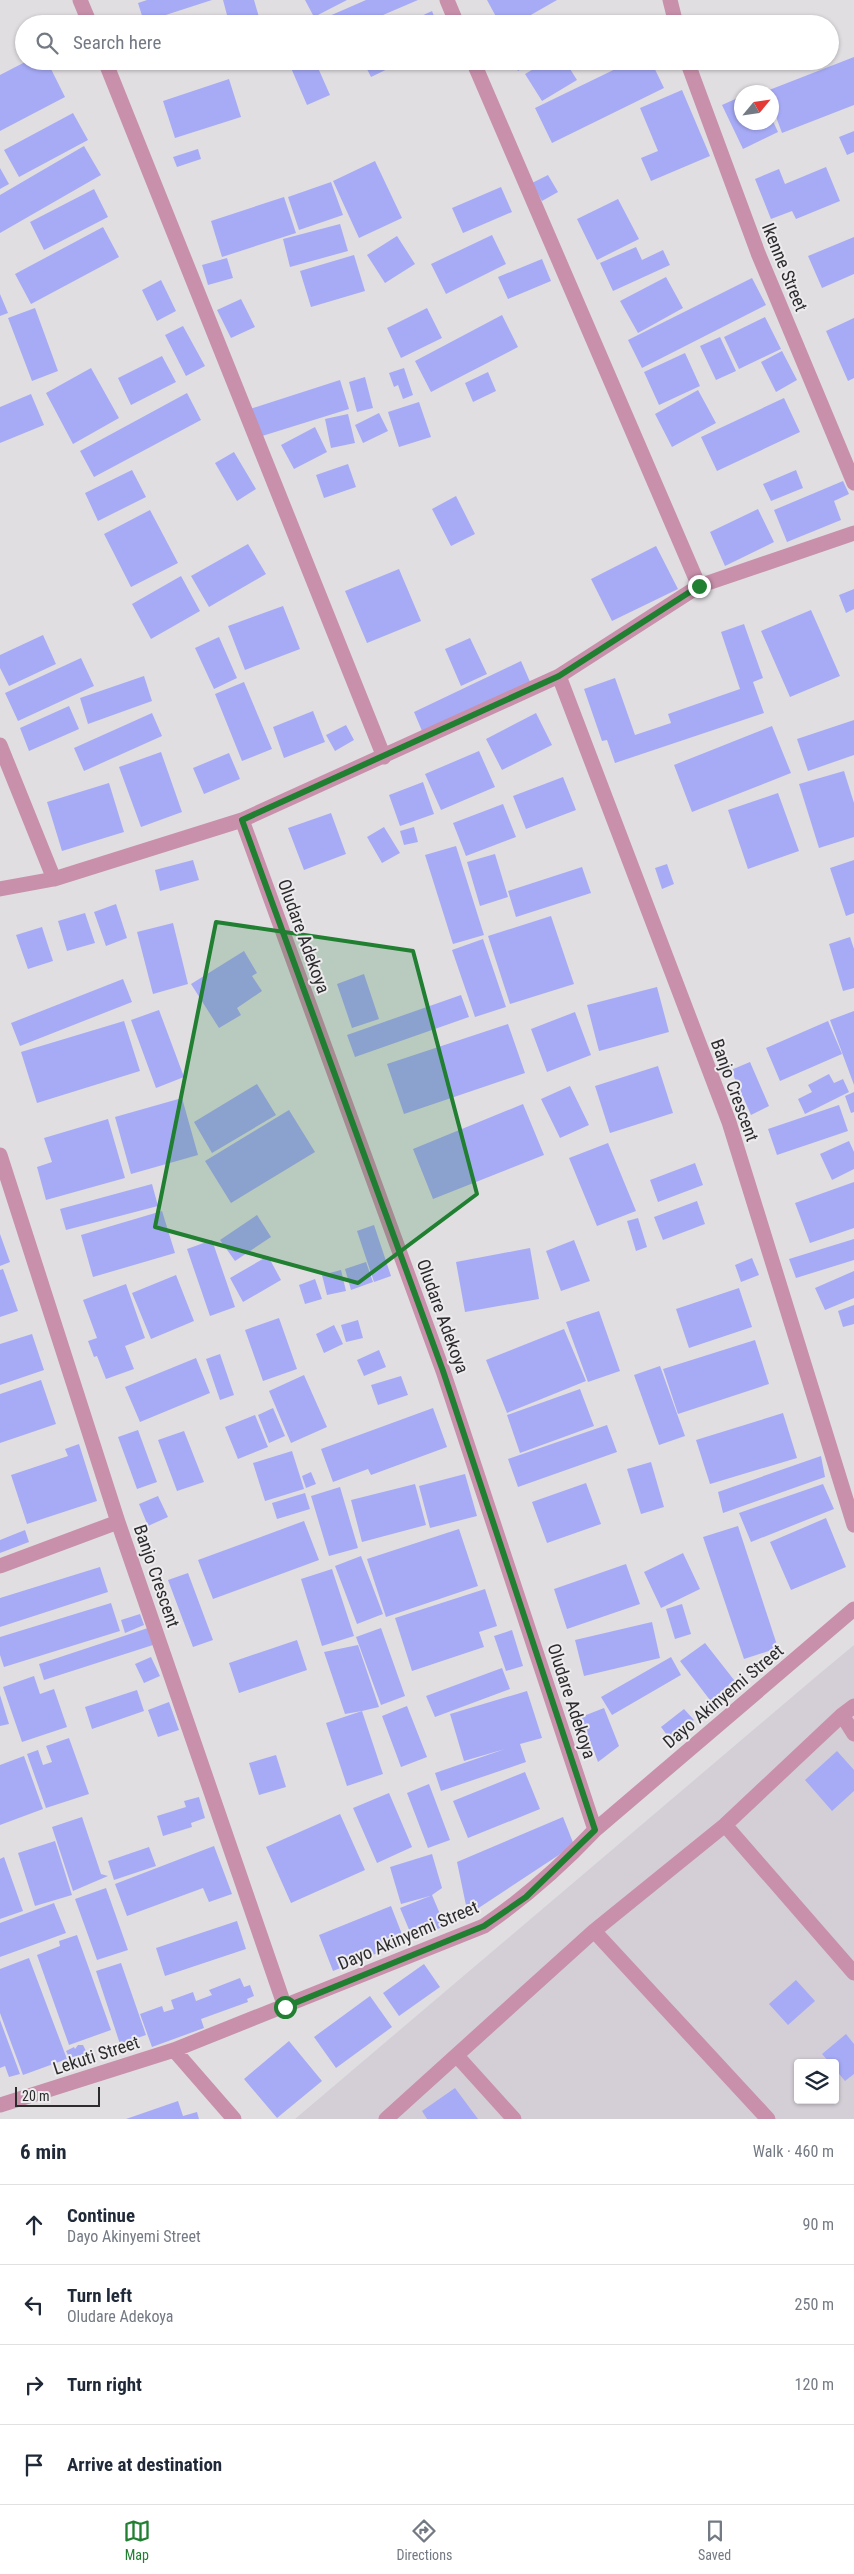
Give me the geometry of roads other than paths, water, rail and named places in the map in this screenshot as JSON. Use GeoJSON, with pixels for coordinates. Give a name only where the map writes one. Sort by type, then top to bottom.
{"type":"FeatureCollection","features":[{"type":"Feature","properties":{"kind":"street"},"geometry":{"type":"LineString","coordinates":[[80,0],[86,15]]}},
{"type":"Feature","properties":{"kind":"street"},"geometry":{"type":"LineString","coordinates":[[447,0],[453,15]]}},
{"type":"Feature","properties":{"kind":"street"},"geometry":{"type":"LineString","coordinates":[[670,0],[674,15]]}},
{"type":"Feature","properties":{"kind":"street"},"geometry":{"type":"LineString","coordinates":[[108,70],[384,757]]}},
{"type":"Feature","properties":{"kind":"street"},"geometry":{"type":"LineString","coordinates":[[477,70],[699,586]]}},
{"type":"Feature","properties":{"kind":"street","name":"Ikenne Street"},"geometry":{"type":"LineString","coordinates":[[690,70],[758,252],[854,483]]}},
{"type":"Feature","properties":{"kind":"street"},"geometry":{"type":"LineString","coordinates":[[0,889],[54,879],[242,820],[559,676],[699,586],[854,533]]}},
{"type":"Feature","properties":{"kind":"street","name":"Banjo Crescent"},"geometry":{"type":"LineString","coordinates":[[559,676],[729,1122],[854,1525]]}},
{"type":"Feature","properties":{"kind":"street"},"geometry":{"type":"LineString","coordinates":[[0,745],[54,879]]}},
{"type":"Feature","properties":{"kind":"street","name":"Oludare Adekoya"},"geometry":{"type":"LineString","coordinates":[[242,820],[443,1371],[595,1830]]}},
{"type":"Feature","properties":{"kind":"street","name":"Banjo Crescent"},"geometry":{"type":"LineString","coordinates":[[0,1155],[118,1522],[285,2007]]}},
{"type":"Feature","properties":{"kind":"street"},"geometry":{"type":"LineString","coordinates":[[0,1566],[118,1522]]}},
{"type":"Feature","properties":{"kind":"street","name":"Dayo Akinyemi Street"},"geometry":{"type":"LineString","coordinates":[[174,2050],[484,1926],[526,1897],[595,1830],[854,1609]]}},
{"type":"Feature","properties":{"kind":"street"},"geometry":{"type":"LineString","coordinates":[[386,2119],[594,1931],[726,1825],[848,1711],[854,1734]]}},
{"type":"Feature","properties":{"kind":"street"},"geometry":{"type":"LineString","coordinates":[[726,1825],[854,1973]]}},
{"type":"Feature","properties":{"kind":"street"},"geometry":{"type":"LineString","coordinates":[[594,1931],[768,2119]]}},
{"type":"Feature","properties":{"kind":"street"},"geometry":{"type":"LineString","coordinates":[[174,2050],[234,2119]]}},
{"type":"Feature","properties":{"kind":"street","name":"Lekuti Street"},"geometry":{"type":"LineString","coordinates":[[0,2105],[174,2050]]}},
{"type":"Feature","properties":{"kind":"street"},"geometry":{"type":"LineString","coordinates":[[457,2056],[514,2119]]}}]}
